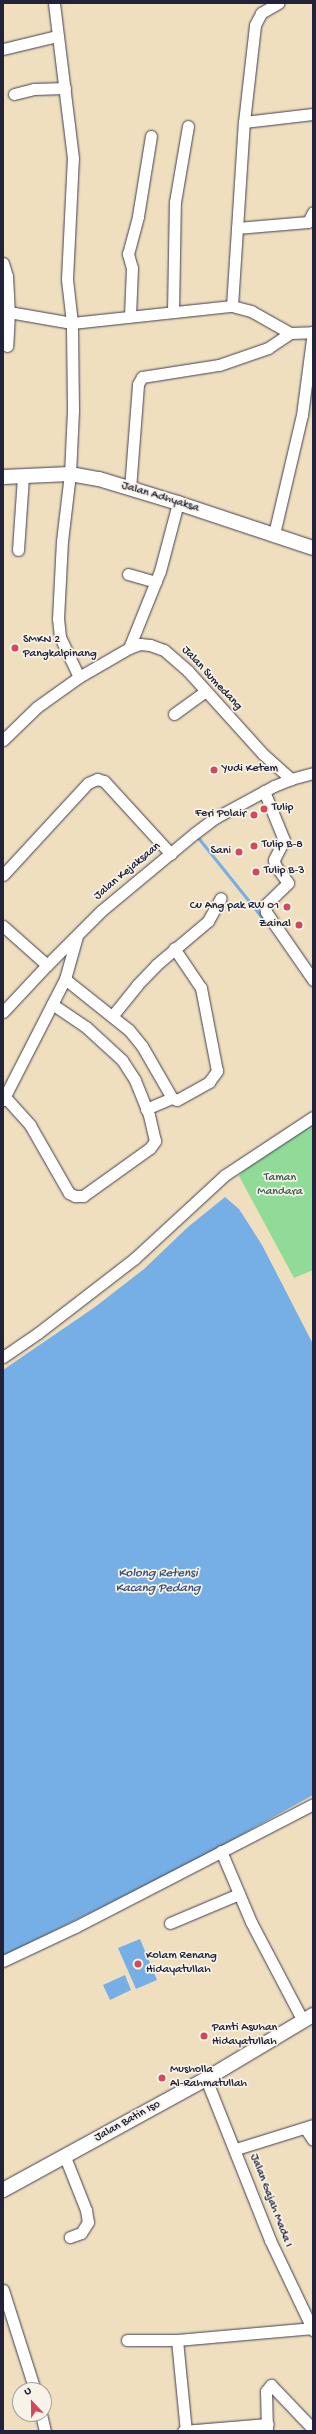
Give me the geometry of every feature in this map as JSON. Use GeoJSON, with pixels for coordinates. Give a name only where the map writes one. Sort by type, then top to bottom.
{"type":"FeatureCollection","features":[{"type":"Feature","properties":{"kind":"street"},"geometry":{"type":"LineString","coordinates":[[54,3],[73,158],[67,279],[72,323],[73,410],[70,474],[62,542],[58,619],[60,637],[78,676]]}},
{"type":"Feature","properties":{"kind":"street"},"geometry":{"type":"LineString","coordinates":[[232,306],[244,122],[256,19],[278,3]]}},
{"type":"Feature","properties":{"kind":"street"},"geometry":{"type":"LineString","coordinates":[[3,49],[57,36]]}},
{"type":"Feature","properties":{"kind":"street"},"geometry":{"type":"LineString","coordinates":[[14,94],[34,89],[65,88]]}},
{"type":"Feature","properties":{"kind":"street"},"geometry":{"type":"LineString","coordinates":[[244,122],[313,114]]}},
{"type":"Feature","properties":{"kind":"street"},"geometry":{"type":"LineString","coordinates":[[173,312],[175,202],[188,126]]}},
{"type":"Feature","properties":{"kind":"street"},"geometry":{"type":"LineString","coordinates":[[130,316],[132,268],[128,254],[138,216],[151,136]]}},
{"type":"Feature","properties":{"kind":"street"},"geometry":{"type":"LineString","coordinates":[[237,228],[308,222],[313,212]]}},
{"type":"Feature","properties":{"kind":"street"},"geometry":{"type":"LineString","coordinates":[[3,263],[7,276],[7,346]]}},
{"type":"Feature","properties":{"kind":"street"},"geometry":{"type":"LineString","coordinates":[[6,311],[72,323],[232,306],[251,311],[290,332],[313,332],[302,415],[274,534]]}},
{"type":"Feature","properties":{"kind":"street"},"geometry":{"type":"LineString","coordinates":[[130,489],[138,384],[142,377],[219,365],[258,352],[290,332]]}},
{"type":"Feature","properties":{"kind":"street","name":"Jalan Adhyaksa"},"geometry":{"type":"LineString","coordinates":[[3,477],[70,474],[99,479],[178,503],[313,548]]}},
{"type":"Feature","properties":{"kind":"street"},"geometry":{"type":"LineString","coordinates":[[18,550],[23,476]]}},
{"type":"Feature","properties":{"kind":"street"},"geometry":{"type":"LineString","coordinates":[[129,648],[156,582],[178,503]]}},
{"type":"Feature","properties":{"kind":"street"},"geometry":{"type":"LineString","coordinates":[[128,574],[156,582]]}},
{"type":"Feature","properties":{"kind":"street","name":"Jalan Sumedang"},"geometry":{"type":"LineString","coordinates":[[3,740],[36,707],[78,676],[129,648],[140,644],[150,645],[164,650],[188,671],[263,754],[291,779]]}},
{"type":"Feature","properties":{"kind":"street"},"geometry":{"type":"LineString","coordinates":[[174,714],[206,691]]}},
{"type":"Feature","properties":{"kind":"street"},"geometry":{"type":"LineString","coordinates":[[291,779],[313,773]]}},
{"type":"Feature","properties":{"kind":"street"},"geometry":{"type":"LineString","coordinates":[[3,875],[88,783],[97,779],[104,781],[171,854]]}},
{"type":"Feature","properties":{"kind":"street","name":"Jalan Kejaksaan"},"geometry":{"type":"LineString","coordinates":[[3,1012],[46,965],[78,934],[215,818],[264,791],[291,779]]}},
{"type":"Feature","properties":{"kind":"street"},"geometry":{"type":"LineString","coordinates":[[264,791],[284,840],[274,860],[275,865],[288,883],[265,905],[266,912],[313,980]]}},
{"type":"Feature","properties":{"kind":"street"},"geometry":{"type":"LineString","coordinates":[[113,1015],[137,985],[174,948],[208,921],[221,898]]}},
{"type":"Feature","properties":{"kind":"street"},"geometry":{"type":"LineString","coordinates":[[3,926],[46,965]]}},
{"type":"Feature","properties":{"kind":"street"},"geometry":{"type":"LineString","coordinates":[[52,1004],[86,1027],[122,1060],[134,1080],[146,1109],[155,1141],[150,1148],[83,1196],[75,1196],[69,1193],[30,1125],[4,1099],[52,1004],[65,979],[78,934]]}},
{"type":"Feature","properties":{"kind":"street"},"geometry":{"type":"LineString","coordinates":[[146,1109],[172,1098],[177,1100],[209,1082],[217,1071],[201,988],[174,948]]}},
{"type":"Feature","properties":{"kind":"street"},"geometry":{"type":"LineString","coordinates":[[65,979],[113,1015],[142,1046],[172,1098]]}},
{"type":"Feature","properties":{"kind":"street"},"geometry":{"type":"LineString","coordinates":[[3,1357],[38,1333],[135,1258],[225,1176],[313,1117]]}},
{"type":"Feature","properties":{"kind":"street"},"geometry":{"type":"LineString","coordinates":[[3,1961],[56,1937],[221,1851],[312,1806]]}},
{"type":"Feature","properties":{"kind":"street"},"geometry":{"type":"LineString","coordinates":[[221,1851],[239,1894],[269,1957],[308,2018]]}},
{"type":"Feature","properties":{"kind":"street"},"geometry":{"type":"LineString","coordinates":[[170,1923],[239,1894]]}},
{"type":"Feature","properties":{"kind":"street","name":"Jalan Batin Iso"},"geometry":{"type":"LineString","coordinates":[[3,2190],[206,2079],[308,2018]]}},
{"type":"Feature","properties":{"kind":"street","name":"Jalan Gajah Mada I"},"geometry":{"type":"LineString","coordinates":[[206,2079],[236,2148],[270,2240],[313,2329]]}},
{"type":"Feature","properties":{"kind":"street"},"geometry":{"type":"LineString","coordinates":[[236,2148],[309,2126],[313,2140]]}},
{"type":"Feature","properties":{"kind":"street"},"geometry":{"type":"LineString","coordinates":[[65,2157],[86,2210],[88,2222],[81,2233],[70,2237]]}},
{"type":"Feature","properties":{"kind":"street"},"geometry":{"type":"LineString","coordinates":[[3,2290],[32,2382]]}},
{"type":"Feature","properties":{"kind":"street"},"geometry":{"type":"LineString","coordinates":[[127,2340],[177,2340],[313,2329]]}},
{"type":"Feature","properties":{"kind":"street"},"geometry":{"type":"LineString","coordinates":[[177,2340],[185,2431],[267,2427],[266,2391],[271,2385],[313,2429]]}},
{"type":"Feature","properties":{"kind":"green space","name":"Taman Mandara"},"geometry":{"type":"Polygon","coordinates":[[[313,1123],[313,1270],[294,1278],[239,1176],[243,1171],[313,1123]]]}},
{"type":"Feature","properties":{"kind":"water","name":"Kolong Retensi Kacang Pedang"},"geometry":{"type":"Polygon","coordinates":[[[225,1197],[239,1209],[262,1245],[313,1344],[313,1795],[189,1864],[3,1956],[3,1370],[95,1307],[144,1269],[188,1227],[225,1197]]]}},
{"type":"Feature","properties":{"kind":"water","name":"Kolam Renang Hidayatullah"},"geometry":{"type":"Polygon","coordinates":[[[140,1939],[157,1980],[136,1989],[118,1948],[140,1939]]]}},
{"type":"Feature","properties":{"kind":"water","name":"Kolam Renang Hidayatullah"},"geometry":{"type":"Polygon","coordinates":[[[125,1975],[131,1990],[110,2000],[103,1985],[125,1975]]]}},
{"type":"Feature","properties":{"kind":"waterway"},"geometry":{"type":"LineString","coordinates":[[196,835],[269,926]]}},
{"type":"Feature","properties":{"kind":"place","name":"SMKN 2 Pangkalpinang"},"geometry":{"type":"Point","coordinates":[15,648]}},
{"type":"Feature","properties":{"kind":"place","name":"Yudi Ketem"},"geometry":{"type":"Point","coordinates":[214,770]}},
{"type":"Feature","properties":{"kind":"place","name":"Tulip"},"geometry":{"type":"Point","coordinates":[264,809]}},
{"type":"Feature","properties":{"kind":"place","name":"Feri Polair"},"geometry":{"type":"Point","coordinates":[254,815]}},
{"type":"Feature","properties":{"kind":"place","name":"Tulip B-8"},"geometry":{"type":"Point","coordinates":[254,846]}},
{"type":"Feature","properties":{"kind":"place","name":"Sani"},"geometry":{"type":"Point","coordinates":[239,852]}},
{"type":"Feature","properties":{"kind":"place","name":"Tulip B-3"},"geometry":{"type":"Point","coordinates":[256,872]}},
{"type":"Feature","properties":{"kind":"place","name":"Cu Ang pak RW 01"},"geometry":{"type":"Point","coordinates":[287,907]}},
{"type":"Feature","properties":{"kind":"place","name":"Zainal"},"geometry":{"type":"Point","coordinates":[299,925]}},
{"type":"Feature","properties":{"kind":"place","name":"Kolam Renang Hidayatullah"},"geometry":{"type":"Point","coordinates":[138,1964]}},
{"type":"Feature","properties":{"kind":"place","name":"Panti Asuhan Hidayatullah"},"geometry":{"type":"Point","coordinates":[204,2036]}},
{"type":"Feature","properties":{"kind":"place","name":"Musholla Al-Rahmatullah"},"geometry":{"type":"Point","coordinates":[162,2078]}}]}
